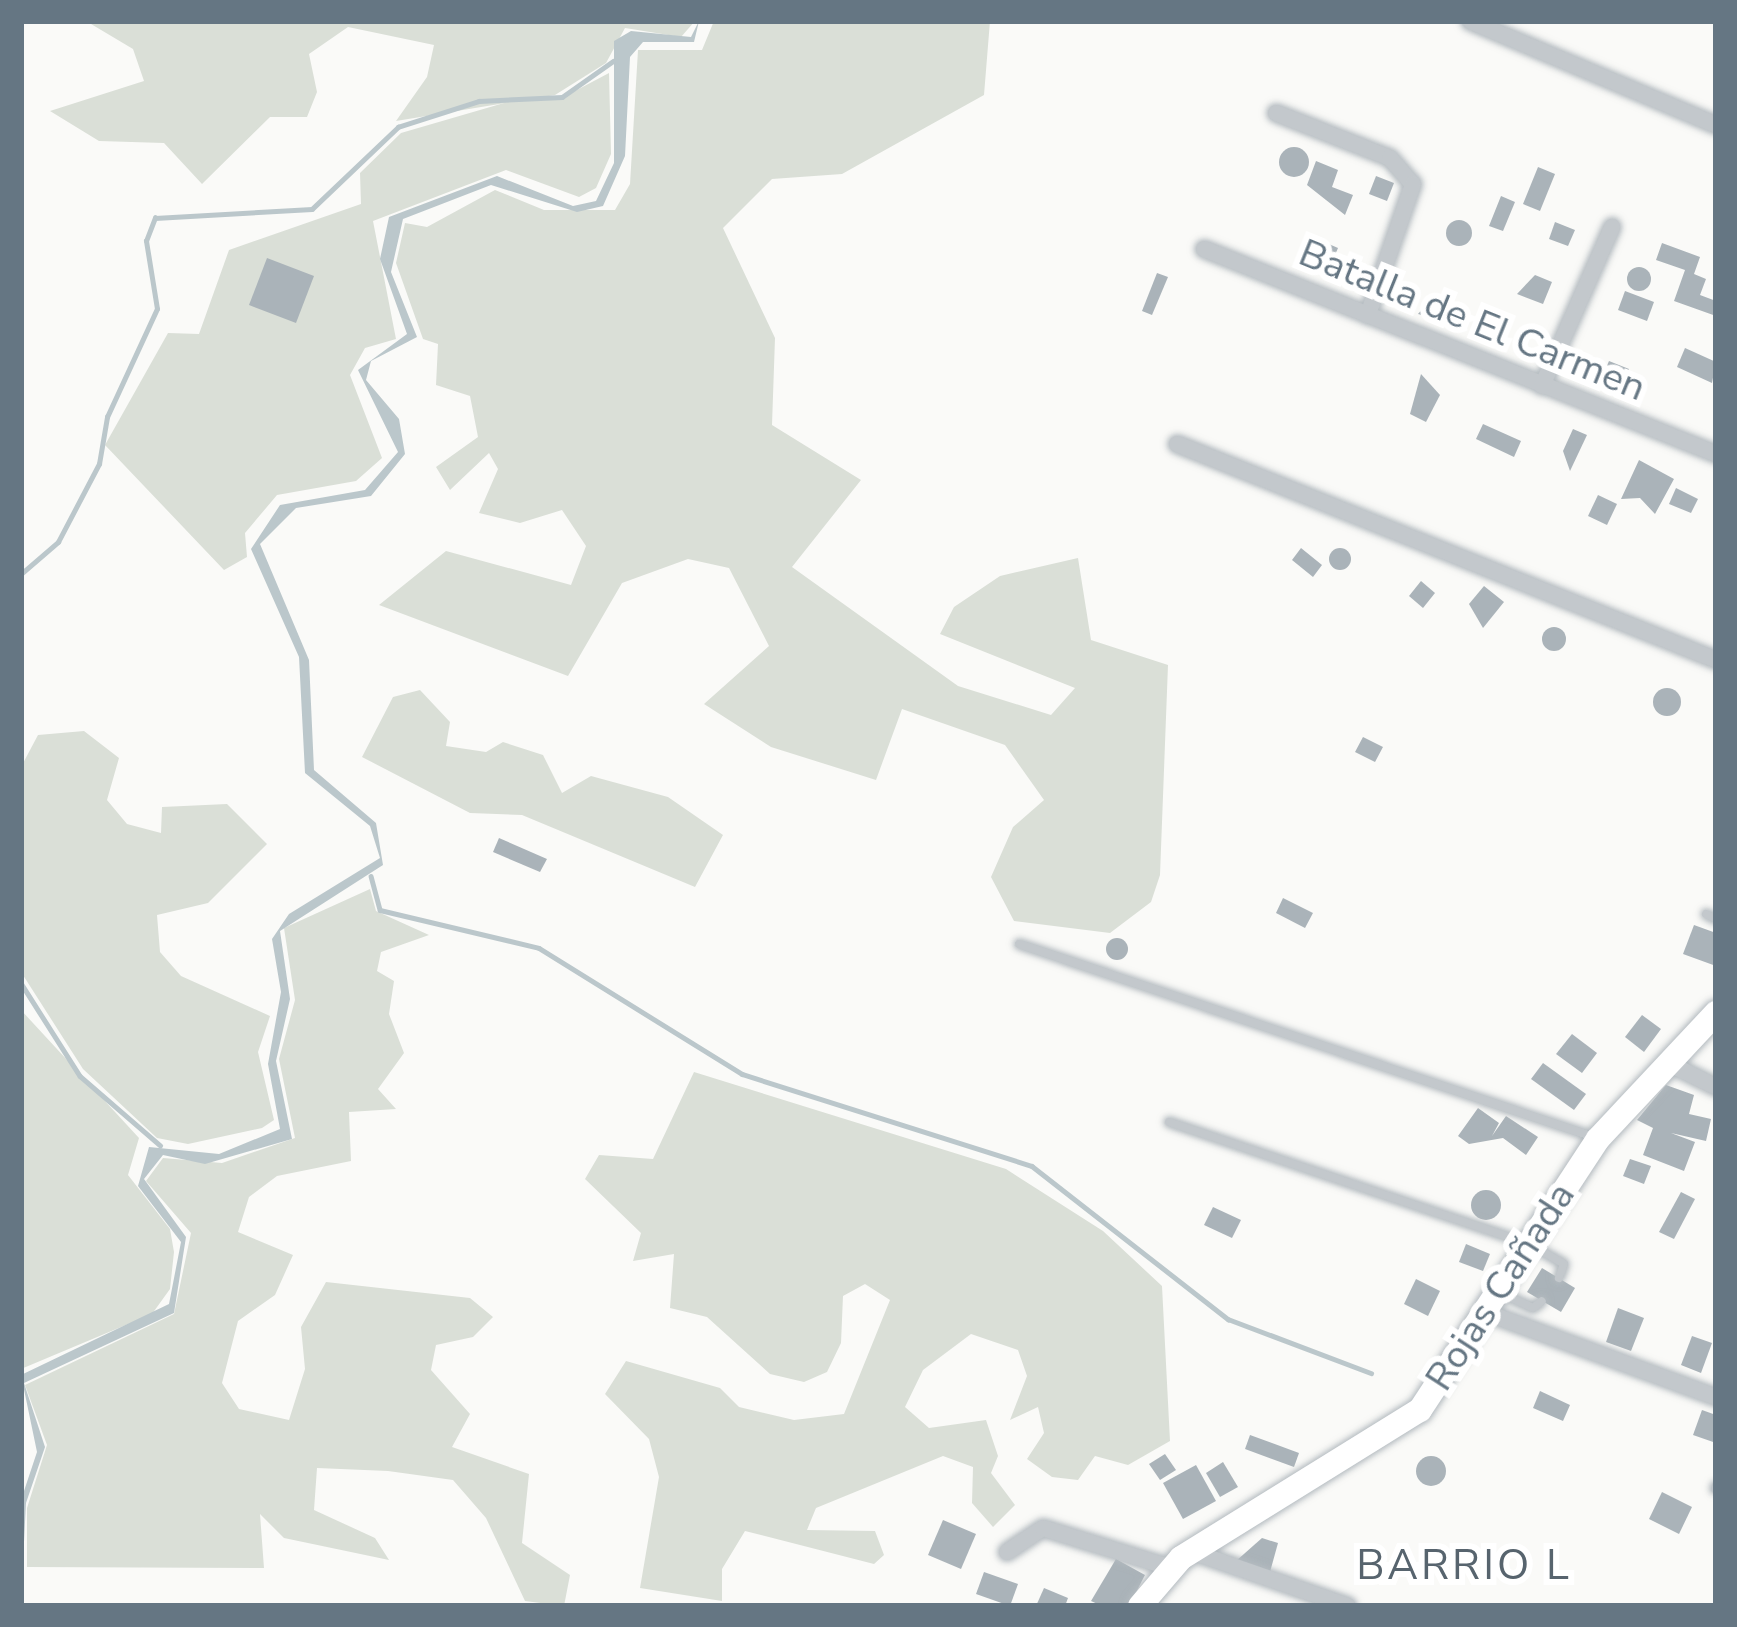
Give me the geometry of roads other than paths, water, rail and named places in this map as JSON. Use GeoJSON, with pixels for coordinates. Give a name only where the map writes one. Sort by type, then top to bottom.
{"type":"FeatureCollection","features":[{"type":"Feature","properties":{"kind":"main road","name":"Rojas Cañada"},"geometry":{"type":"LineString","coordinates":[[1140,1606],[1169,1567],[1384,1440],[1447,1382],[1598,1139],[1716,1013]]}},
{"type":"Feature","properties":{"kind":"street"},"geometry":{"type":"LineString","coordinates":[[1469,21],[1716,125]]}},
{"type":"Feature","properties":{"kind":"street"},"geometry":{"type":"LineString","coordinates":[[1276,113],[1390,158],[1413,184],[1368,315]]}},
{"type":"Feature","properties":{"kind":"street"},"geometry":{"type":"LineString","coordinates":[[1542,386],[1612,227]]}},
{"type":"Feature","properties":{"kind":"street","name":"Batalla de El Carmen"},"geometry":{"type":"LineString","coordinates":[[1204,249],[1542,386],[1714,447]]}},
{"type":"Feature","properties":{"kind":"street"},"geometry":{"type":"LineString","coordinates":[[1177,444],[1716,660]]}},
{"type":"Feature","properties":{"kind":"street"},"geometry":{"type":"LineString","coordinates":[[1668,1064],[1716,1087]]}},
{"type":"Feature","properties":{"kind":"street"},"geometry":{"type":"LineString","coordinates":[[1496,1304],[1526,1328],[1716,1397]]}},
{"type":"Feature","properties":{"kind":"street"},"geometry":{"type":"LineString","coordinates":[[1007,1552],[1043,1528],[1169,1567]]}},
{"type":"Feature","properties":{"kind":"street"},"geometry":{"type":"LineString","coordinates":[[1193,1552],[1348,1606]]}},
{"type":"Feature","properties":{"kind":"lane"},"geometry":{"type":"LineString","coordinates":[[1019,944],[1598,1139]]}},
{"type":"Feature","properties":{"kind":"lane"},"geometry":{"type":"LineString","coordinates":[[1169,1122],[1529,1244],[1564,1264],[1559,1278]]}},
{"type":"Feature","properties":{"kind":"lane"},"geometry":{"type":"LineString","coordinates":[[1496,1304],[1540,1305],[1526,1328]]}},
{"type":"Feature","properties":{"kind":"waterway"},"geometry":{"type":"LineString","coordinates":[[21,574],[58,542],[99,464],[107,417],[157,309],[146,241],[155,218],[312,209],[398,127],[479,101],[562,97],[613,61]]}},
{"type":"Feature","properties":{"kind":"waterway"},"geometry":{"type":"LineString","coordinates":[[371,876],[380,910],[539,948],[742,1074],[1032,1166],[1228,1319],[1371,1373]]}},
{"type":"Feature","properties":{"kind":"waterway"},"geometry":{"type":"LineString","coordinates":[[21,983],[80,1076],[160,1145]]}},
{"type":"Feature","properties":{"kind":"district","name":"BARRIO L"},"geometry":{"type":"Point","coordinates":[1464,1566]}}]}
